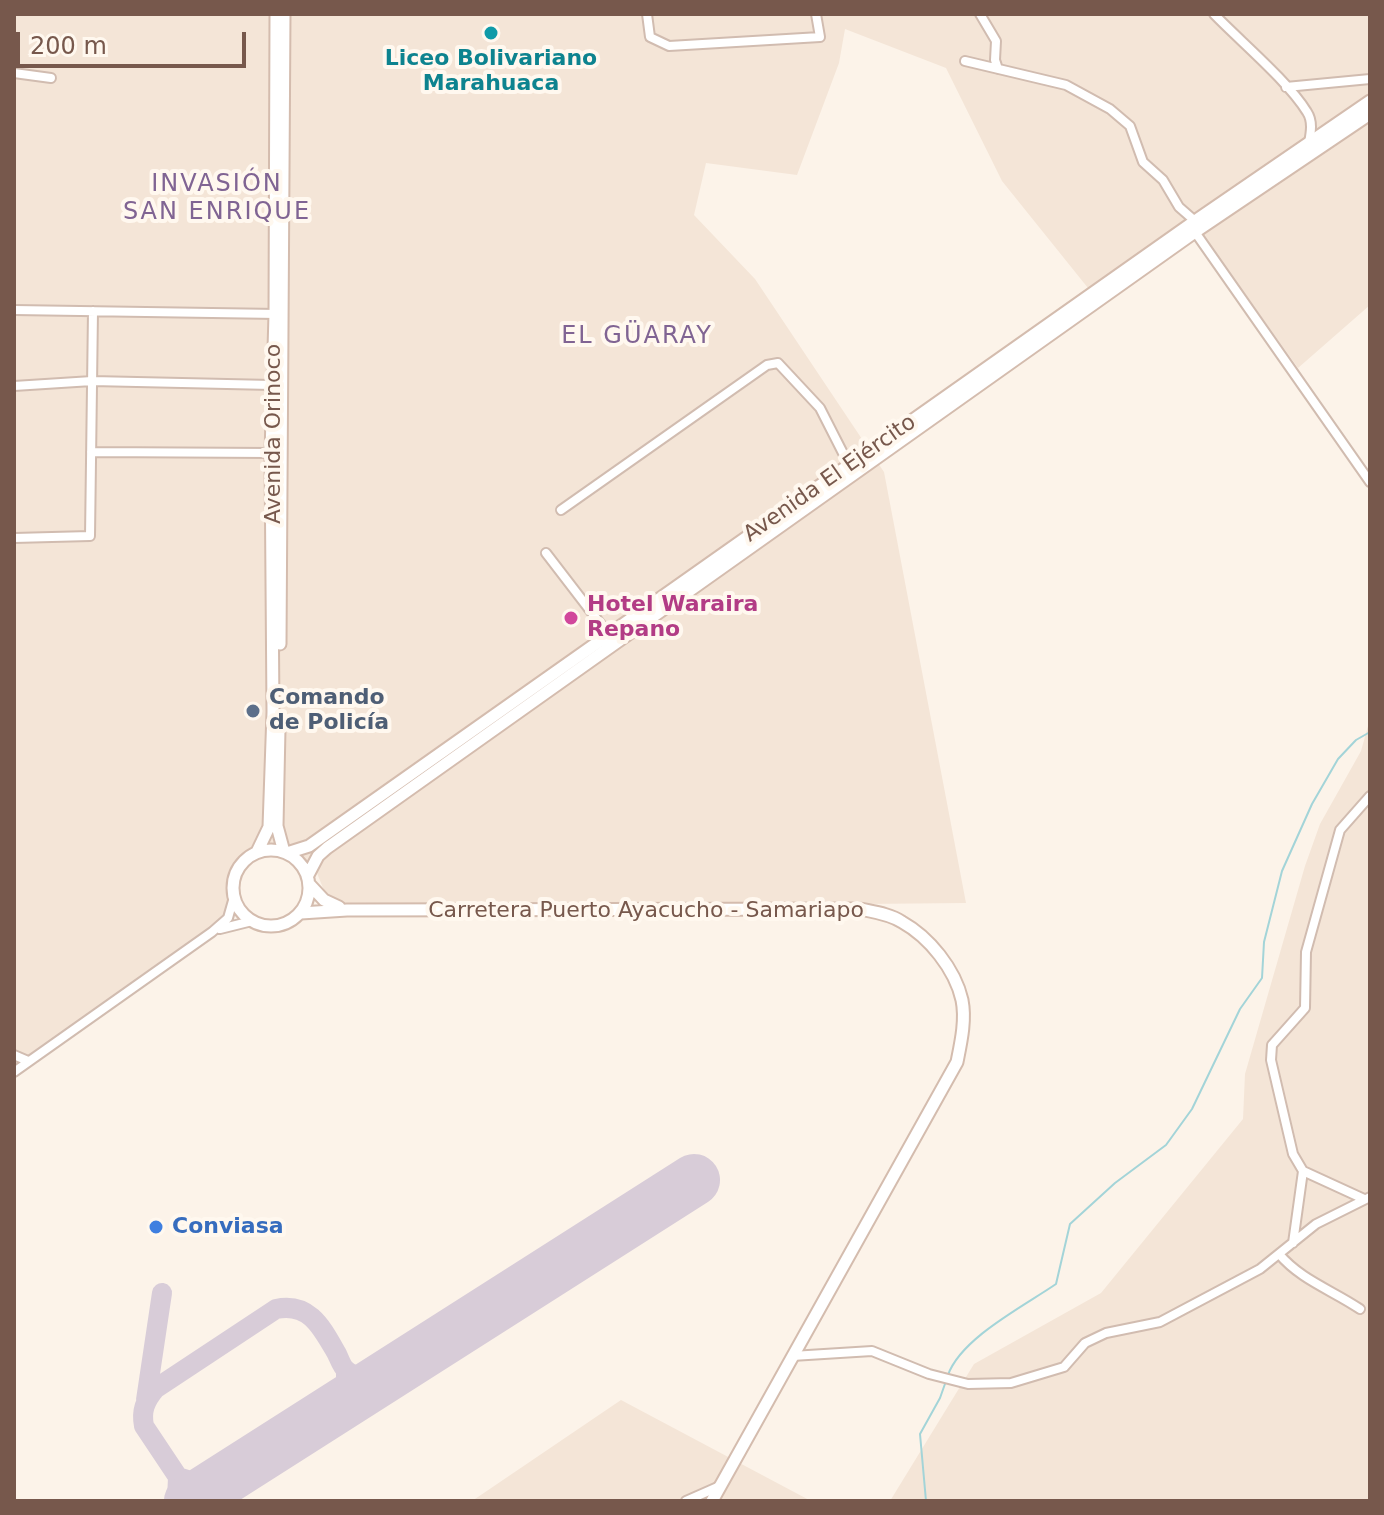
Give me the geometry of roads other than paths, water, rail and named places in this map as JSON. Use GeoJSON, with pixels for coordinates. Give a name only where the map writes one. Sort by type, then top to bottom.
{"type":"FeatureCollection","features":[{"type":"Feature","properties":{"kind":"street","name":"Avenida Orinoco"},"geometry":{"type":"LineString","coordinates":[[257,852],[269,827],[273,712],[272,385],[279,314],[276,14]]}},
{"type":"Feature","properties":{"kind":"street","name":"Avenida Orinoco"},"geometry":{"type":"LineString","coordinates":[[284,14],[279,314],[277,826],[286,852]]}},
{"type":"Feature","properties":{"kind":"street"},"geometry":{"type":"LineString","coordinates":[[647,14],[650,37],[669,46],[820,37],[816,14]]}},
{"type":"Feature","properties":{"kind":"street"},"geometry":{"type":"LineString","coordinates":[[980,14],[996,41],[998,69]]}},
{"type":"Feature","properties":{"kind":"street"},"geometry":{"type":"LineString","coordinates":[[1214,14],[1308,113],[1311,125],[1309,143]]}},
{"type":"Feature","properties":{"kind":"street"},"geometry":{"type":"LineString","coordinates":[[965,61],[1066,85],[1110,109],[1130,126],[1143,162],[1163,180],[1370,482]]}},
{"type":"Feature","properties":{"kind":"street"},"geometry":{"type":"LineString","coordinates":[[14,73],[51,78]]}},
{"type":"Feature","properties":{"kind":"street"},"geometry":{"type":"LineString","coordinates":[[1286,87],[1370,79]]}},
{"type":"Feature","properties":{"kind":"street","name":"Avenida El Ejército"},"geometry":{"type":"LineString","coordinates":[[309,880],[318,856],[327,848],[1370,101]]}},
{"type":"Feature","properties":{"kind":"street","name":"Avenida El Ejército"},"geometry":{"type":"LineString","coordinates":[[286,852],[309,846],[849,465],[1195,227],[1370,114]]}},
{"type":"Feature","properties":{"kind":"street"},"geometry":{"type":"LineString","coordinates":[[14,310],[279,314]]}},
{"type":"Feature","properties":{"kind":"street"},"geometry":{"type":"LineString","coordinates":[[14,538],[90,536],[93,311]]}},
{"type":"Feature","properties":{"kind":"street"},"geometry":{"type":"LineString","coordinates":[[561,510],[767,365],[778,363],[820,408],[849,465]]}},
{"type":"Feature","properties":{"kind":"street"},"geometry":{"type":"LineString","coordinates":[[14,386],[92,381],[272,385]]}},
{"type":"Feature","properties":{"kind":"street"},"geometry":{"type":"LineString","coordinates":[[91,452],[271,453]]}},
{"type":"Feature","properties":{"kind":"street"},"geometry":{"type":"LineString","coordinates":[[546,553],[609,635]]}},
{"type":"Feature","properties":{"kind":"street"},"geometry":{"type":"LineString","coordinates":[[1367,1198],[1303,1171],[1293,1154],[1271,1060],[1272,1045],[1305,1008],[1306,952],[1340,830],[1370,796]]}},
{"type":"Feature","properties":{"kind":"street"},"geometry":{"type":"LineString","coordinates":[[14,1072],[228,918],[234,897],[235,875],[247,857],[257,852],[270,849],[286,852],[300,862],[324,900],[347,910]]}},
{"type":"Feature","properties":{"kind":"street"},"geometry":{"type":"LineString","coordinates":[[234,897],[240,911],[252,921],[278,926],[301,913],[309,895],[309,880]]}},
{"type":"Feature","properties":{"kind":"street","name":"Carretera Puerto Ayacucho - Samariapo"},"geometry":{"type":"LineString","coordinates":[[301,913],[347,910],[860,909],[902,921],[938,953],[962,999],[963,1031],[957,1062],[712,1501]]}},
{"type":"Feature","properties":{"kind":"street"},"geometry":{"type":"LineString","coordinates":[[212,932],[252,921]]}},
{"type":"Feature","properties":{"kind":"street"},"geometry":{"type":"LineString","coordinates":[[14,1055],[28,1061]]}},
{"type":"Feature","properties":{"kind":"street"},"geometry":{"type":"LineString","coordinates":[[1293,1243],[1303,1171]]}},
{"type":"Feature","properties":{"kind":"street"},"geometry":{"type":"LineString","coordinates":[[792,1356],[872,1351],[929,1374],[968,1384],[1011,1383],[1064,1367],[1085,1343],[1106,1333],[1160,1322],[1260,1269],[1316,1224],[1367,1198]]}},
{"type":"Feature","properties":{"kind":"street"},"geometry":{"type":"LineString","coordinates":[[1279,1254],[1292,1269],[1309,1281],[1329,1288],[1360,1309]]}},
{"type":"Feature","properties":{"kind":"street"},"geometry":{"type":"LineString","coordinates":[[686,1501],[721,1486]]}},
{"type":"Feature","properties":{"kind":"waterway"},"geometry":{"type":"LineString","coordinates":[[948,1375],[955,1361],[979,1336],[1056,1284],[1070,1224],[1115,1183],[1166,1145],[1192,1109],[1240,1009],[1262,978],[1264,942],[1282,871],[1312,804],[1338,759],[1356,740],[1370,732]]}},
{"type":"Feature","properties":{"kind":"waterway"},"geometry":{"type":"LineString","coordinates":[[926,1501],[920,1434],[946,1381]]}},
{"type":"Feature","properties":{"kind":"place","name":"Liceo Bolivariano Marahuaca"},"geometry":{"type":"Point","coordinates":[491,33]}},
{"type":"Feature","properties":{"kind":"place","name":"Hotel Waraira Repano"},"geometry":{"type":"Point","coordinates":[571,618]}},
{"type":"Feature","properties":{"kind":"place","name":"Comando de Policía"},"geometry":{"type":"Point","coordinates":[253,711]}},
{"type":"Feature","properties":{"kind":"place","name":"Conviasa"},"geometry":{"type":"Point","coordinates":[156,1227]}},
{"type":"Feature","properties":{"kind":"district","name":"INVASIÓN SAN ENRIQUE"},"geometry":{"type":"Point","coordinates":[217,199]}},
{"type":"Feature","properties":{"kind":"district","name":"EL GÜARAY"},"geometry":{"type":"Point","coordinates":[637,337]}}]}
